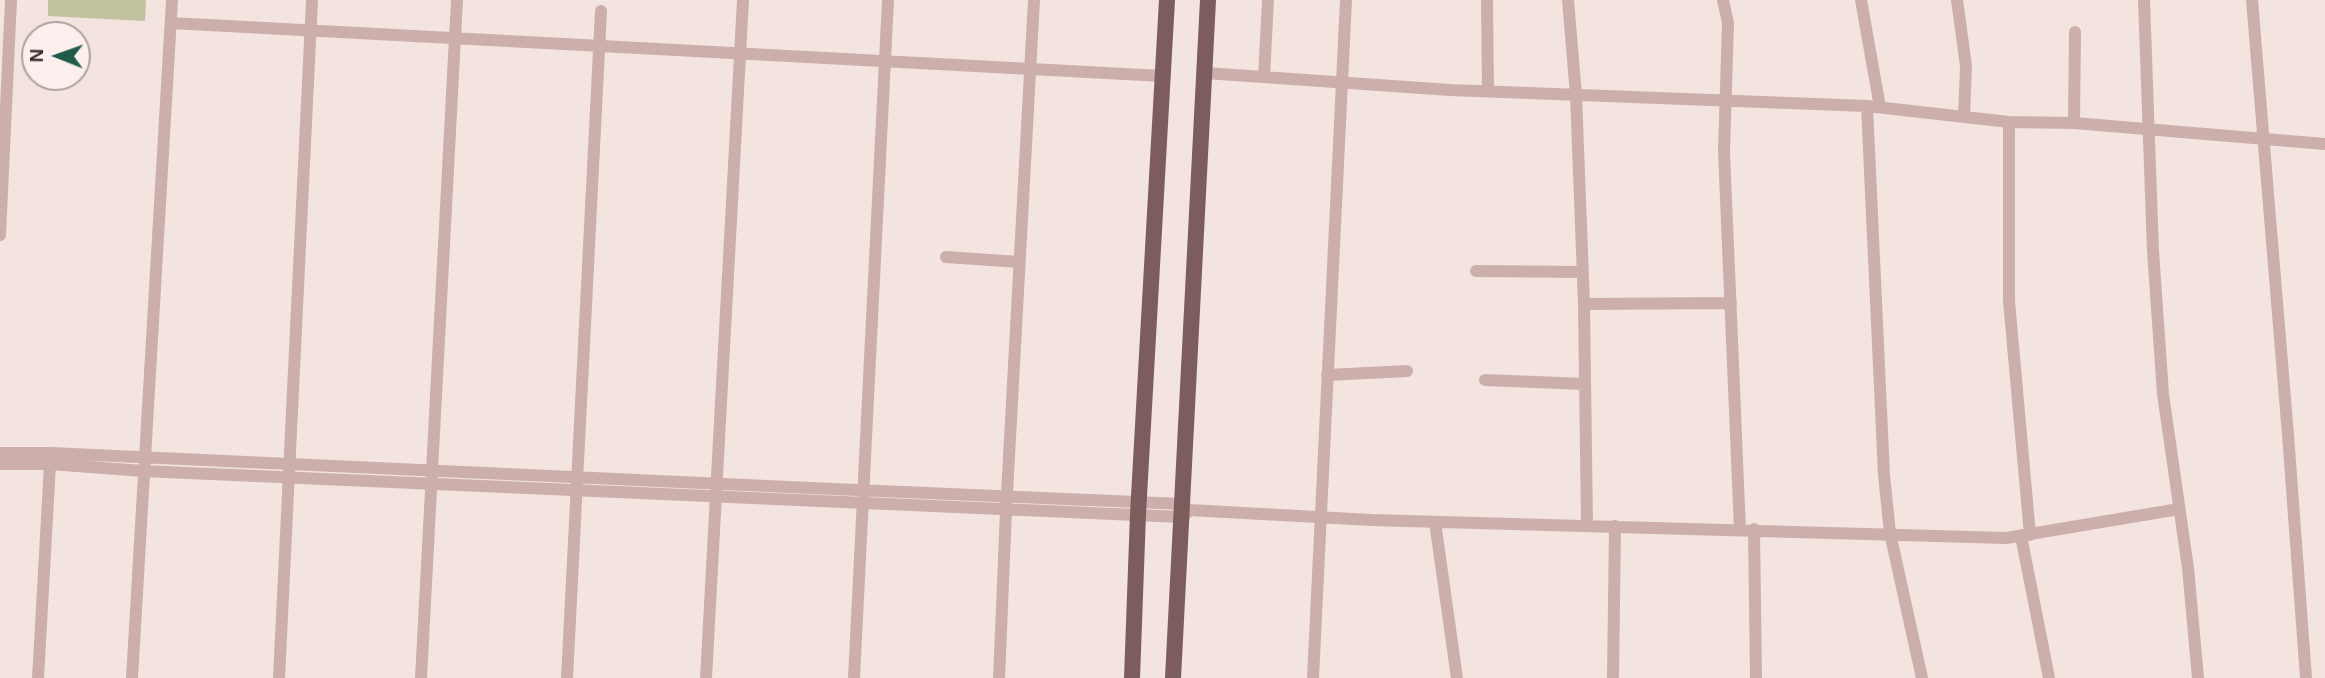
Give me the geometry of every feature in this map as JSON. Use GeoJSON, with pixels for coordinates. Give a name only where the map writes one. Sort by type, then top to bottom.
{"type":"FeatureCollection","features":[{"type":"Feature","properties":{"kind":"main road"},"geometry":{"type":"LineString","coordinates":[[1132,678],[1167,0]]}},
{"type":"Feature","properties":{"kind":"main road"},"geometry":{"type":"LineString","coordinates":[[1173,678],[1184,511],[1208,0]]}},
{"type":"Feature","properties":{"kind":"street"},"geometry":{"type":"LineString","coordinates":[[0,235],[11,0]]}},
{"type":"Feature","properties":{"kind":"street"},"geometry":{"type":"LineString","coordinates":[[132,678],[172,0]]}},
{"type":"Feature","properties":{"kind":"street"},"geometry":{"type":"LineString","coordinates":[[279,678],[312,0]]}},
{"type":"Feature","properties":{"kind":"street"},"geometry":{"type":"LineString","coordinates":[[421,678],[457,0]]}},
{"type":"Feature","properties":{"kind":"street"},"geometry":{"type":"LineString","coordinates":[[706,678],[743,0]]}},
{"type":"Feature","properties":{"kind":"street"},"geometry":{"type":"LineString","coordinates":[[854,678],[888,0]]}},
{"type":"Feature","properties":{"kind":"street"},"geometry":{"type":"LineString","coordinates":[[999,678],[1006,497],[1034,0]]}},
{"type":"Feature","properties":{"kind":"street"},"geometry":{"type":"LineString","coordinates":[[1264,77],[1268,0]]}},
{"type":"Feature","properties":{"kind":"street"},"geometry":{"type":"LineString","coordinates":[[1313,678],[1346,0]]}},
{"type":"Feature","properties":{"kind":"street"},"geometry":{"type":"LineString","coordinates":[[1487,0],[1488,91]]}},
{"type":"Feature","properties":{"kind":"street"},"geometry":{"type":"LineString","coordinates":[[1568,0],[1576,95],[1583,272],[1587,525]]}},
{"type":"Feature","properties":{"kind":"street"},"geometry":{"type":"LineString","coordinates":[[1723,0],[1728,23],[1724,151],[1740,530]]}},
{"type":"Feature","properties":{"kind":"street"},"geometry":{"type":"LineString","coordinates":[[1861,0],[1874,107],[1880,395],[1889,533],[1922,678]]}},
{"type":"Feature","properties":{"kind":"street"},"geometry":{"type":"LineString","coordinates":[[1957,0],[1966,66],[1964,116]]}},
{"type":"Feature","properties":{"kind":"street"},"geometry":{"type":"LineString","coordinates":[[2144,0],[2152,251],[2163,394],[2188,568],[2198,678]]}},
{"type":"Feature","properties":{"kind":"street"},"geometry":{"type":"LineString","coordinates":[[2252,0],[2306,678]]}},
{"type":"Feature","properties":{"kind":"street"},"geometry":{"type":"LineString","coordinates":[[567,678],[601,11]]}},
{"type":"Feature","properties":{"kind":"street"},"geometry":{"type":"LineString","coordinates":[[171,23],[1162,76]]}},
{"type":"Feature","properties":{"kind":"street"},"geometry":{"type":"LineString","coordinates":[[2074,123],[2075,32]]}},
{"type":"Feature","properties":{"kind":"street"},"geometry":{"type":"LineString","coordinates":[[1205,73],[1488,91],[1874,107],[2009,122],[2074,123],[2325,144]]}},
{"type":"Feature","properties":{"kind":"street"},"geometry":{"type":"LineString","coordinates":[[2009,122],[2009,301],[2025,536],[2049,678]]}},
{"type":"Feature","properties":{"kind":"street"},"geometry":{"type":"LineString","coordinates":[[946,257],[1019,262]]}},
{"type":"Feature","properties":{"kind":"street"},"geometry":{"type":"LineString","coordinates":[[1476,271],[1583,272]]}},
{"type":"Feature","properties":{"kind":"street"},"geometry":{"type":"LineString","coordinates":[[1584,304],[1731,303]]}},
{"type":"Feature","properties":{"kind":"street"},"geometry":{"type":"LineString","coordinates":[[1327,376],[1407,371]]}},
{"type":"Feature","properties":{"kind":"street"},"geometry":{"type":"LineString","coordinates":[[1485,380],[1585,384]]}},
{"type":"Feature","properties":{"kind":"street"},"geometry":{"type":"LineString","coordinates":[[0,453],[144,465]]}},
{"type":"Feature","properties":{"kind":"street"},"geometry":{"type":"LineString","coordinates":[[0,464],[144,465],[431,477],[862,498],[1006,511],[1139,508]]}},
{"type":"Feature","properties":{"kind":"street"},"geometry":{"type":"LineString","coordinates":[[38,678],[50,464]]}},
{"type":"Feature","properties":{"kind":"street"},"geometry":{"type":"LineString","coordinates":[[862,498],[1006,497],[1184,511],[1435,522],[2006,538],[2179,509]]}},
{"type":"Feature","properties":{"kind":"street"},"geometry":{"type":"LineString","coordinates":[[1435,522],[1457,678]]}},
{"type":"Feature","properties":{"kind":"street"},"geometry":{"type":"LineString","coordinates":[[1613,678],[1615,526]]}},
{"type":"Feature","properties":{"kind":"street"},"geometry":{"type":"LineString","coordinates":[[1754,529],[1756,678]]}},
{"type":"Feature","properties":{"kind":"green space"},"geometry":{"type":"Polygon","coordinates":[[[48,0],[146,0],[145,21],[48,16],[48,0]]]}}]}
